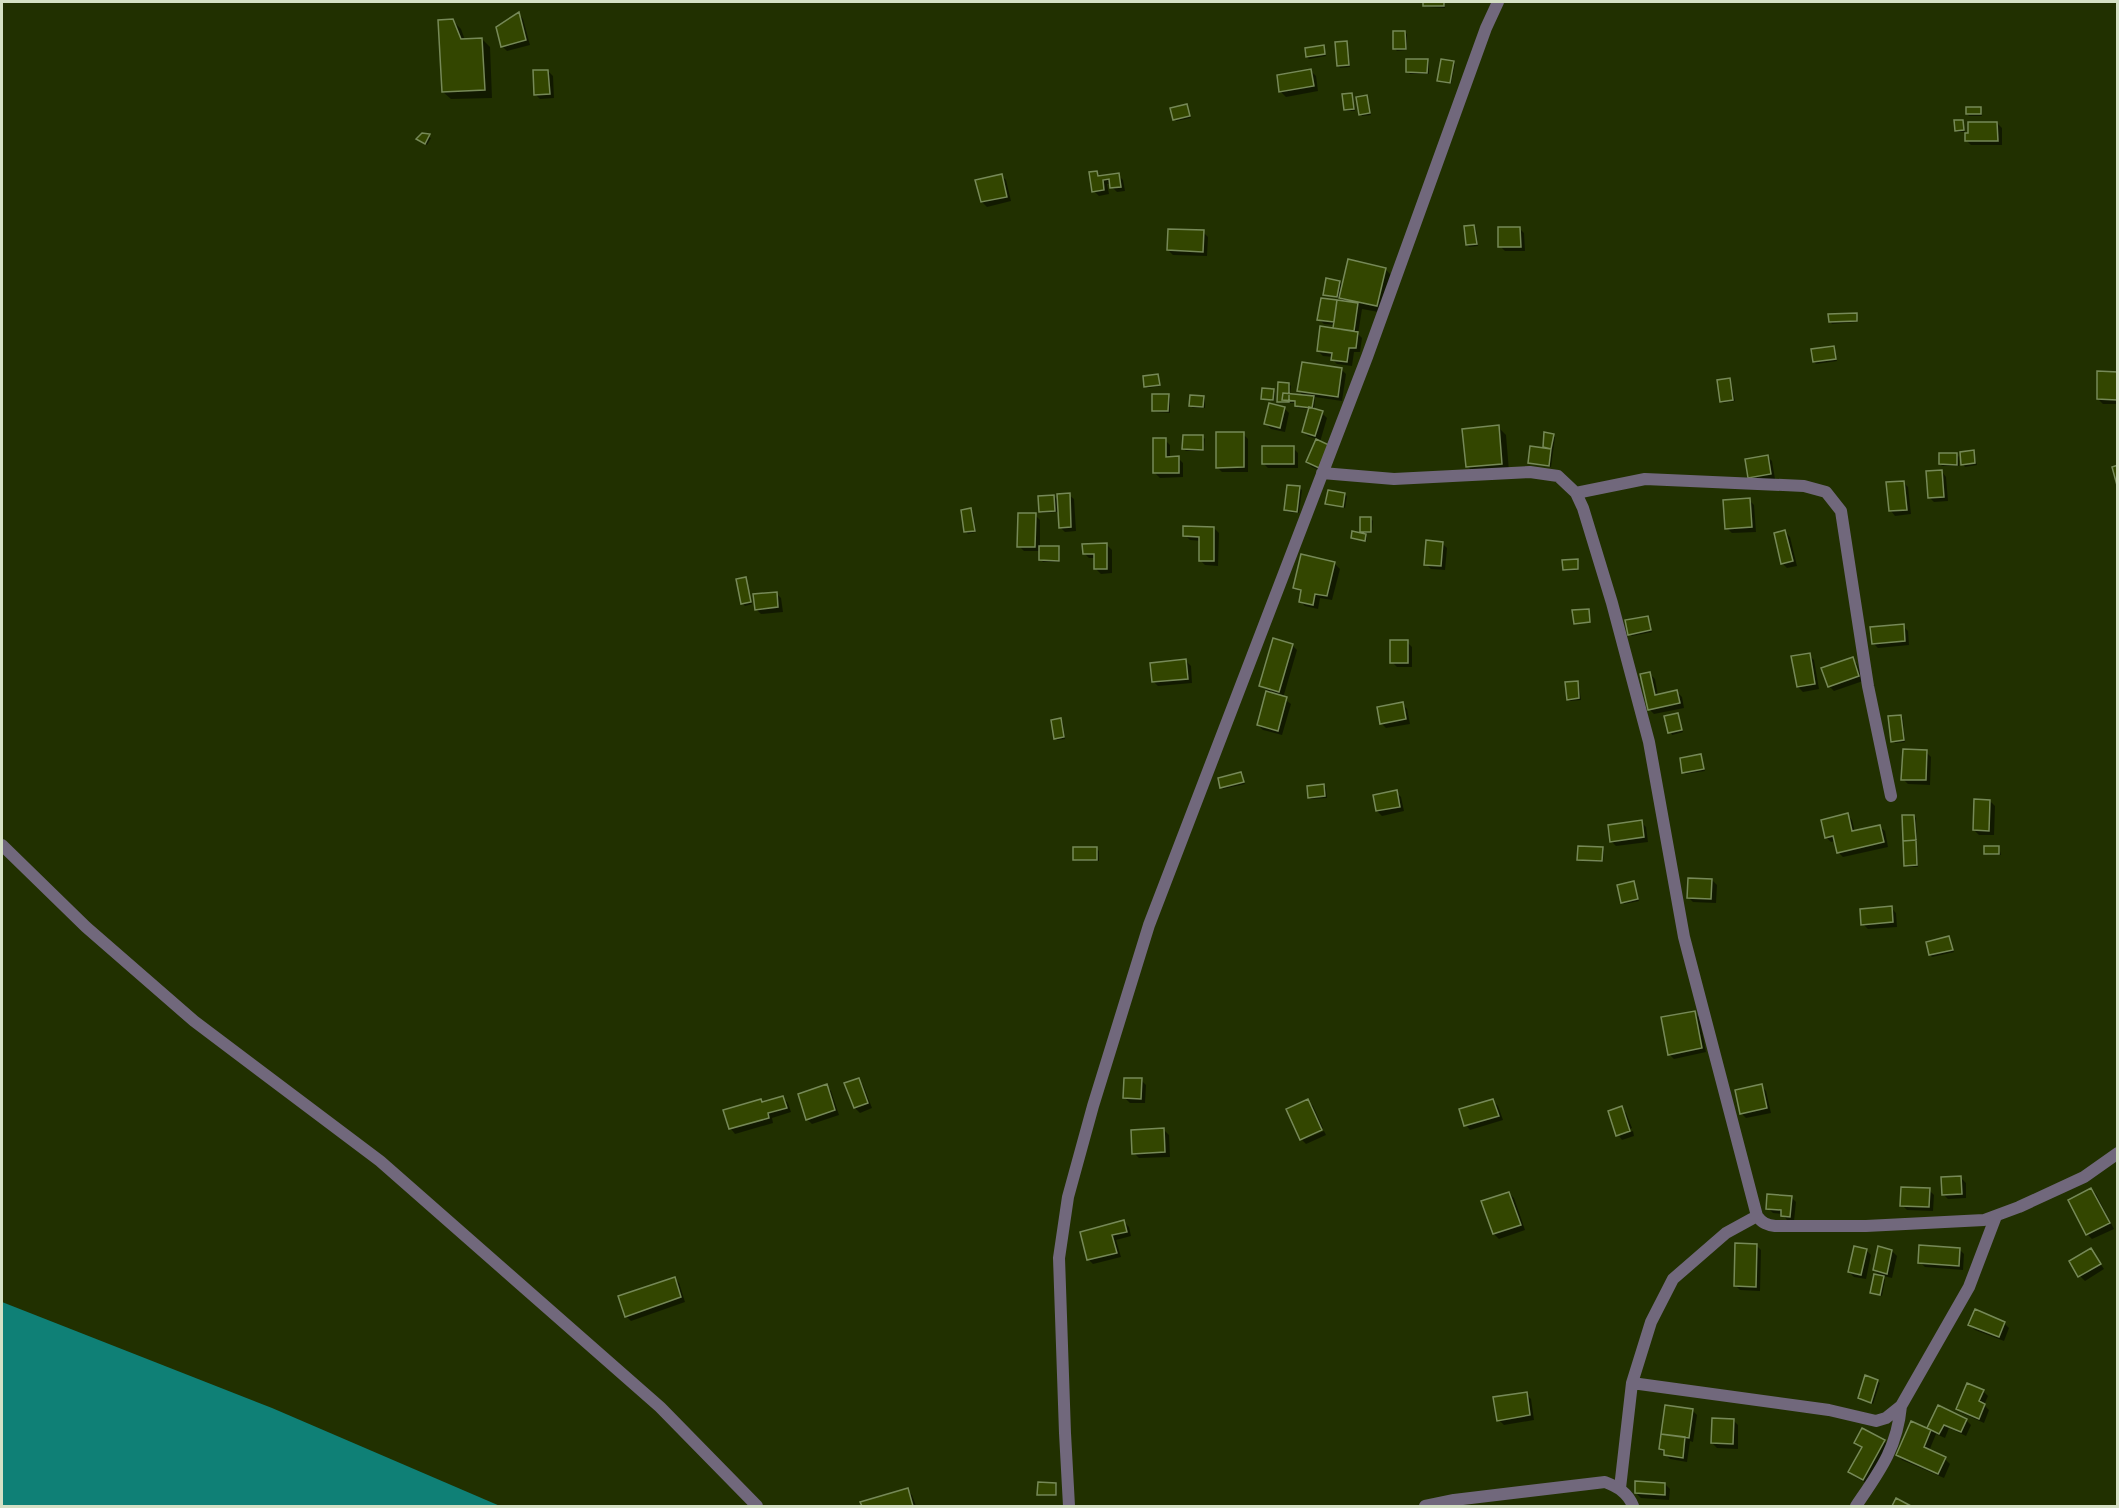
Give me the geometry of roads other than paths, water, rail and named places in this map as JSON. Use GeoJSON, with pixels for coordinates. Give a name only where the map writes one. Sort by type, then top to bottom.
{"type":"FeatureCollection","features":[{"type":"Feature","properties":{"kind":"street"},"geometry":{"type":"LineString","coordinates":[[1070,1506],[1059,1258],[1068,1197],[1093,1106],[1149,925],[1367,357],[1485,28],[1498,2]]}},
{"type":"Feature","properties":{"kind":"street"},"geometry":{"type":"LineString","coordinates":[[1322,473],[1394,479],[1530,472],[1558,476],[1576,493],[1583,508],[1612,603],[1650,742],[1684,937],[1757,1216],[1765,1224],[1775,1227],[1866,1226],[1984,1220],[2019,1207],[2084,1176],[2118,1153]]}},
{"type":"Feature","properties":{"kind":"street"},"geometry":{"type":"LineString","coordinates":[[1576,493],[1645,479],[1804,486],[1826,492],[1841,511],[1868,686],[1891,796]]}},
{"type":"Feature","properties":{"kind":"street"},"geometry":{"type":"LineString","coordinates":[[2,845],[86,927],[194,1021],[380,1161],[660,1407],[757,1506]]}},
{"type":"Feature","properties":{"kind":"street"},"geometry":{"type":"LineString","coordinates":[[1620,1488],[1632,1383],[1651,1322],[1673,1279],[1726,1233],[1757,1216]]}},
{"type":"Feature","properties":{"kind":"street"},"geometry":{"type":"LineString","coordinates":[[1632,1383],[1829,1410],[1876,1421],[1886,1418],[1901,1406],[1970,1287],[1996,1216]]}},
{"type":"Feature","properties":{"kind":"street"},"geometry":{"type":"LineString","coordinates":[[1856,1506],[1883,1467],[1899,1429],[1901,1406]]}},
{"type":"Feature","properties":{"kind":"street"},"geometry":{"type":"LineString","coordinates":[[1425,1506],[1454,1500],[1605,1482],[1620,1488],[1633,1506]]}},
{"type":"Feature","properties":{"kind":"water"},"geometry":{"type":"Polygon","coordinates":[[[2,1302],[272,1408],[500,1506],[2,1506],[2,1302]]]}}]}
